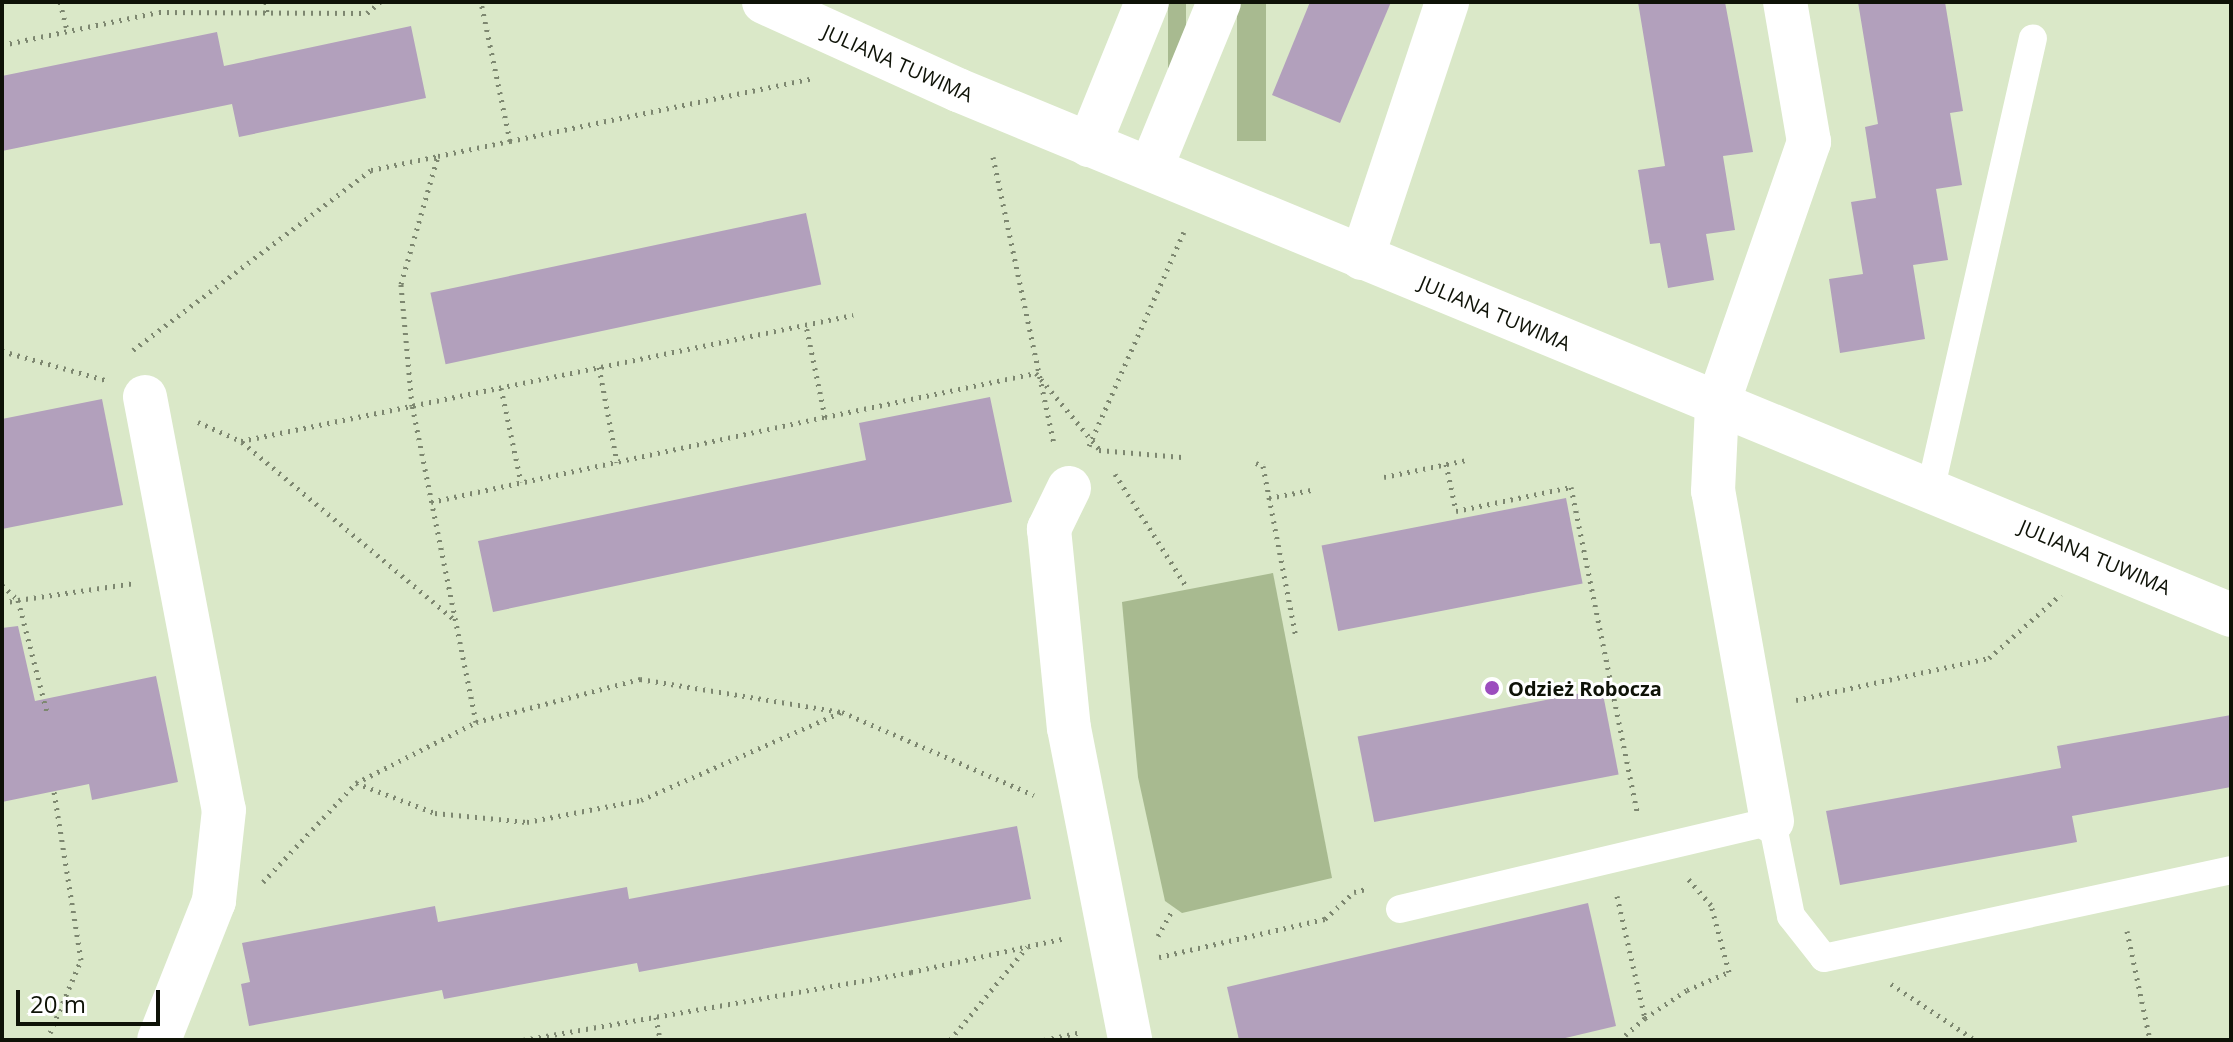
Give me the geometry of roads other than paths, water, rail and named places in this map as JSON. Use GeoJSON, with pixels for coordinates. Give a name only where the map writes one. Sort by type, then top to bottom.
{"type":"FeatureCollection","features":[{"type":"Feature","properties":{"kind":"street","name":"JULIANA TUWIMA"},"geometry":{"type":"LineString","coordinates":[[764,2],[890,62],[982,101],[1151,168],[1717,406],[1931,487],[2231,615]]}},
{"type":"Feature","properties":{"kind":"street"},"geometry":{"type":"LineString","coordinates":[[1089,145],[1147,2]]}},
{"type":"Feature","properties":{"kind":"street"},"geometry":{"type":"LineString","coordinates":[[1151,168],[1219,2]]}},
{"type":"Feature","properties":{"kind":"street"},"geometry":{"type":"LineString","coordinates":[[1362,258],[1447,2]]}},
{"type":"Feature","properties":{"kind":"street"},"geometry":{"type":"LineString","coordinates":[[1772,821],[1756,709],[1713,491],[1717,406],[1809,142],[1785,2]]}},
{"type":"Feature","properties":{"kind":"street"},"geometry":{"type":"LineString","coordinates":[[145,397],[224,810],[214,901],[159,1040]]}},
{"type":"Feature","properties":{"kind":"street"},"geometry":{"type":"LineString","coordinates":[[1069,488],[1049,529],[1069,728],[1130,1040]]}},
{"type":"Feature","properties":{"kind":"lane"},"geometry":{"type":"LineString","coordinates":[[1931,487],[2033,38]]}},
{"type":"Feature","properties":{"kind":"lane"},"geometry":{"type":"LineString","coordinates":[[1400,909],[1772,821],[1791,916],[1824,958],[2231,870]]}},
{"type":"Feature","properties":{"kind":"place","name":"Odzież Robocza"},"geometry":{"type":"Point","coordinates":[1492,688]}}]}
